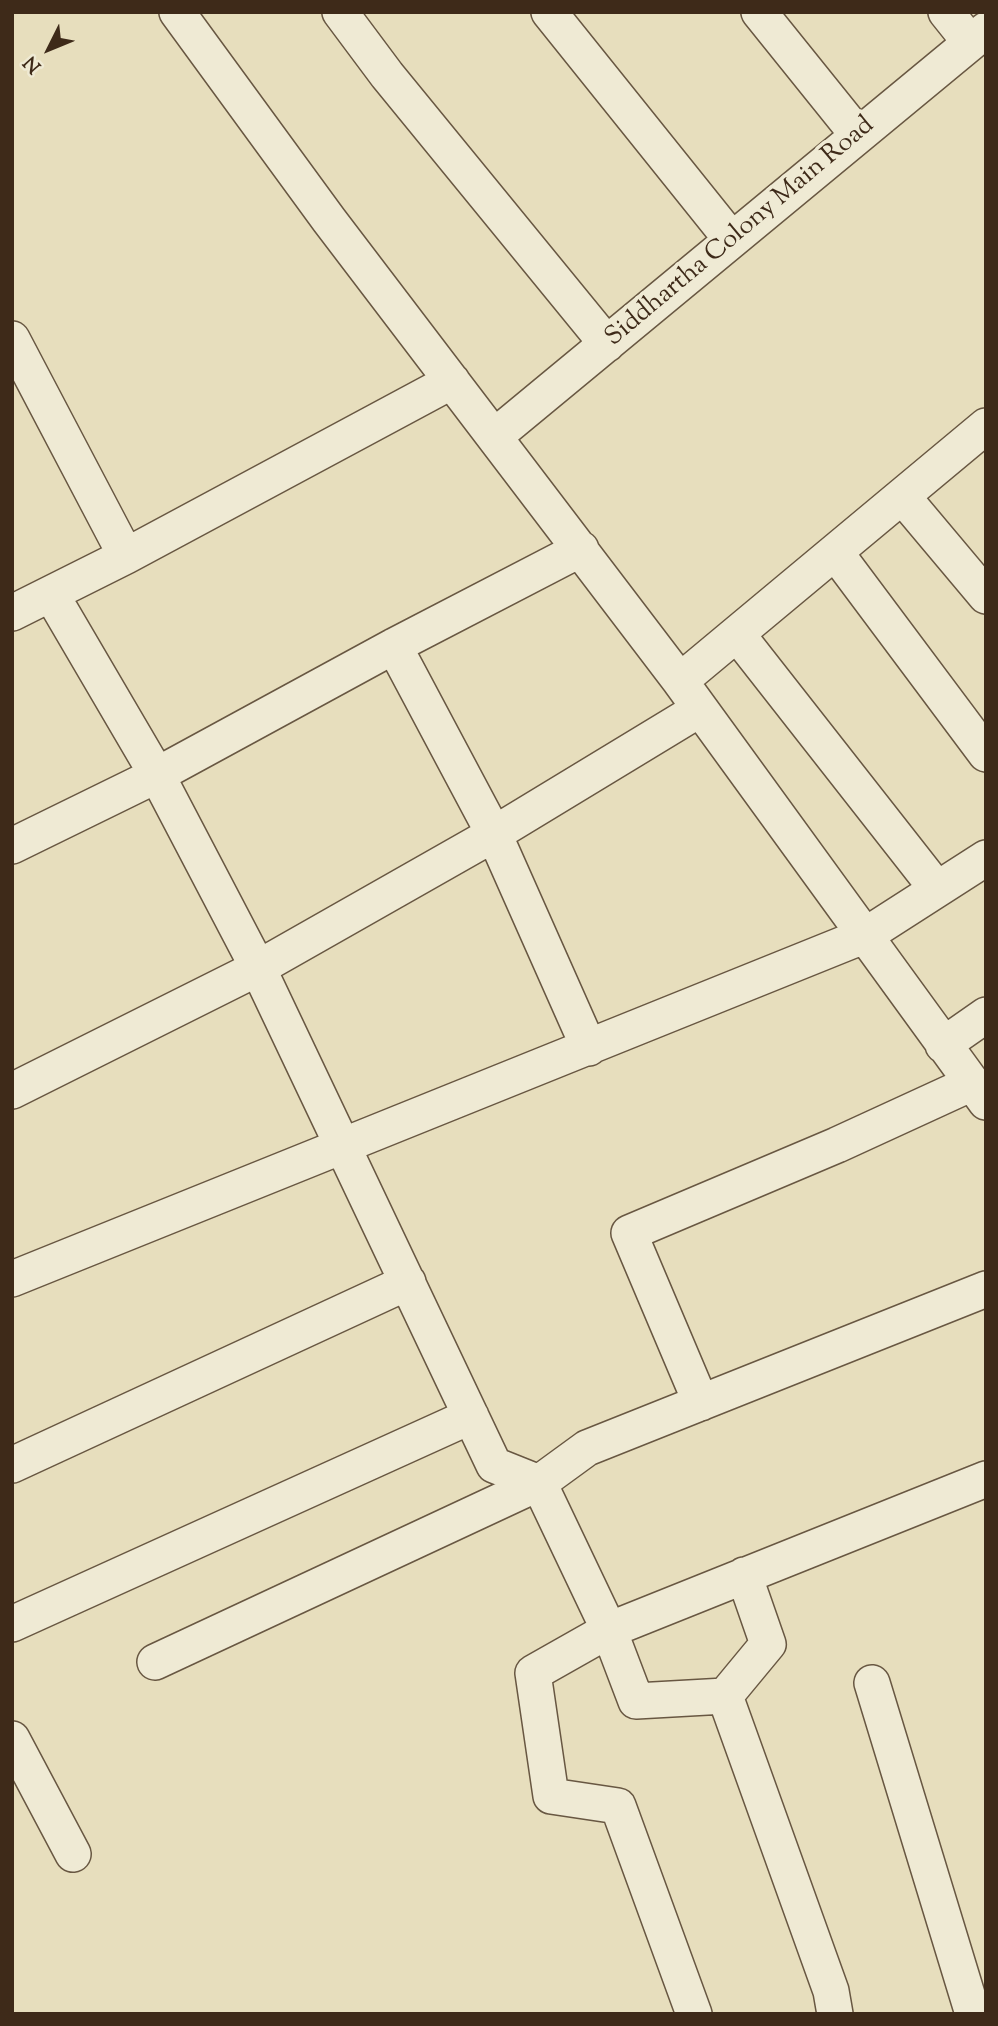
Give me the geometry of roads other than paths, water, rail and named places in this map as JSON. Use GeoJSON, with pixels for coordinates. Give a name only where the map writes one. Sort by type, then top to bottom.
{"type":"FeatureCollection","features":[{"type":"Feature","properties":{"kind":"street"},"geometry":{"type":"LineString","coordinates":[[177,12],[329,220],[690,695],[979,1093],[838,1145],[629,1233],[701,1403]]}},
{"type":"Feature","properties":{"kind":"street"},"geometry":{"type":"LineString","coordinates":[[340,12],[387,75],[607,344]]}},
{"type":"Feature","properties":{"kind":"street"},"geometry":{"type":"LineString","coordinates":[[549,12],[732,240]]}},
{"type":"Feature","properties":{"kind":"street"},"geometry":{"type":"LineString","coordinates":[[759,12],[858,135]]}},
{"type":"Feature","properties":{"kind":"street"},"geometry":{"type":"LineString","coordinates":[[946,12],[978,36]]}},
{"type":"Feature","properties":{"kind":"street","name":"Siddhartha Colony Main Road"},"geometry":{"type":"LineString","coordinates":[[495,436],[978,36]]}},
{"type":"Feature","properties":{"kind":"street"},"geometry":{"type":"LineString","coordinates":[[17,358],[126,556]]}},
{"type":"Feature","properties":{"kind":"street"},"geometry":{"type":"LineString","coordinates":[[12,613],[126,556],[452,380]]}},
{"type":"Feature","properties":{"kind":"street"},"geometry":{"type":"LineString","coordinates":[[12,1091],[258,968],[494,834],[690,695],[737,634],[985,427]]}},
{"type":"Feature","properties":{"kind":"street"},"geometry":{"type":"LineString","coordinates":[[902,496],[986,596]]}},
{"type":"Feature","properties":{"kind":"street"},"geometry":{"type":"LineString","coordinates":[[12,846],[157,775],[394,646],[581,550]]}},
{"type":"Feature","properties":{"kind":"street"},"geometry":{"type":"LineString","coordinates":[[835,552],[986,754]]}},
{"type":"Feature","properties":{"kind":"street"},"geometry":{"type":"LineString","coordinates":[[51,594],[157,775],[258,968],[494,1465],[539,1483],[609,1630],[636,1701],[725,1696],[768,1644],[744,1575]]}},
{"type":"Feature","properties":{"kind":"street"},"geometry":{"type":"LineString","coordinates":[[737,634],[937,889]]}},
{"type":"Feature","properties":{"kind":"street"},"geometry":{"type":"LineString","coordinates":[[394,646],[494,834],[589,1048]]}},
{"type":"Feature","properties":{"kind":"street"},"geometry":{"type":"LineString","coordinates":[[12,1279],[866,935],[986,858]]}},
{"type":"Feature","properties":{"kind":"street"},"geometry":{"type":"LineString","coordinates":[[943,1045],[986,1014]]}},
{"type":"Feature","properties":{"kind":"street"},"geometry":{"type":"LineString","coordinates":[[12,1465],[408,1282]]}},
{"type":"Feature","properties":{"kind":"street"},"geometry":{"type":"LineString","coordinates":[[155,1662],[539,1483],[587,1448],[986,1289]]}},
{"type":"Feature","properties":{"kind":"street"},"geometry":{"type":"LineString","coordinates":[[12,1624],[471,1416]]}},
{"type":"Feature","properties":{"kind":"street"},"geometry":{"type":"LineString","coordinates":[[694,2014],[618,1806],[551,1796],[533,1673],[609,1630],[986,1479]]}},
{"type":"Feature","properties":{"kind":"street"},"geometry":{"type":"LineString","coordinates":[[872,1683],[973,2014]]}},
{"type":"Feature","properties":{"kind":"street"},"geometry":{"type":"LineString","coordinates":[[725,1696],[831,1991],[835,2014]]}},
{"type":"Feature","properties":{"kind":"street"},"geometry":{"type":"LineString","coordinates":[[12,1740],[73,1854]]}}]}
